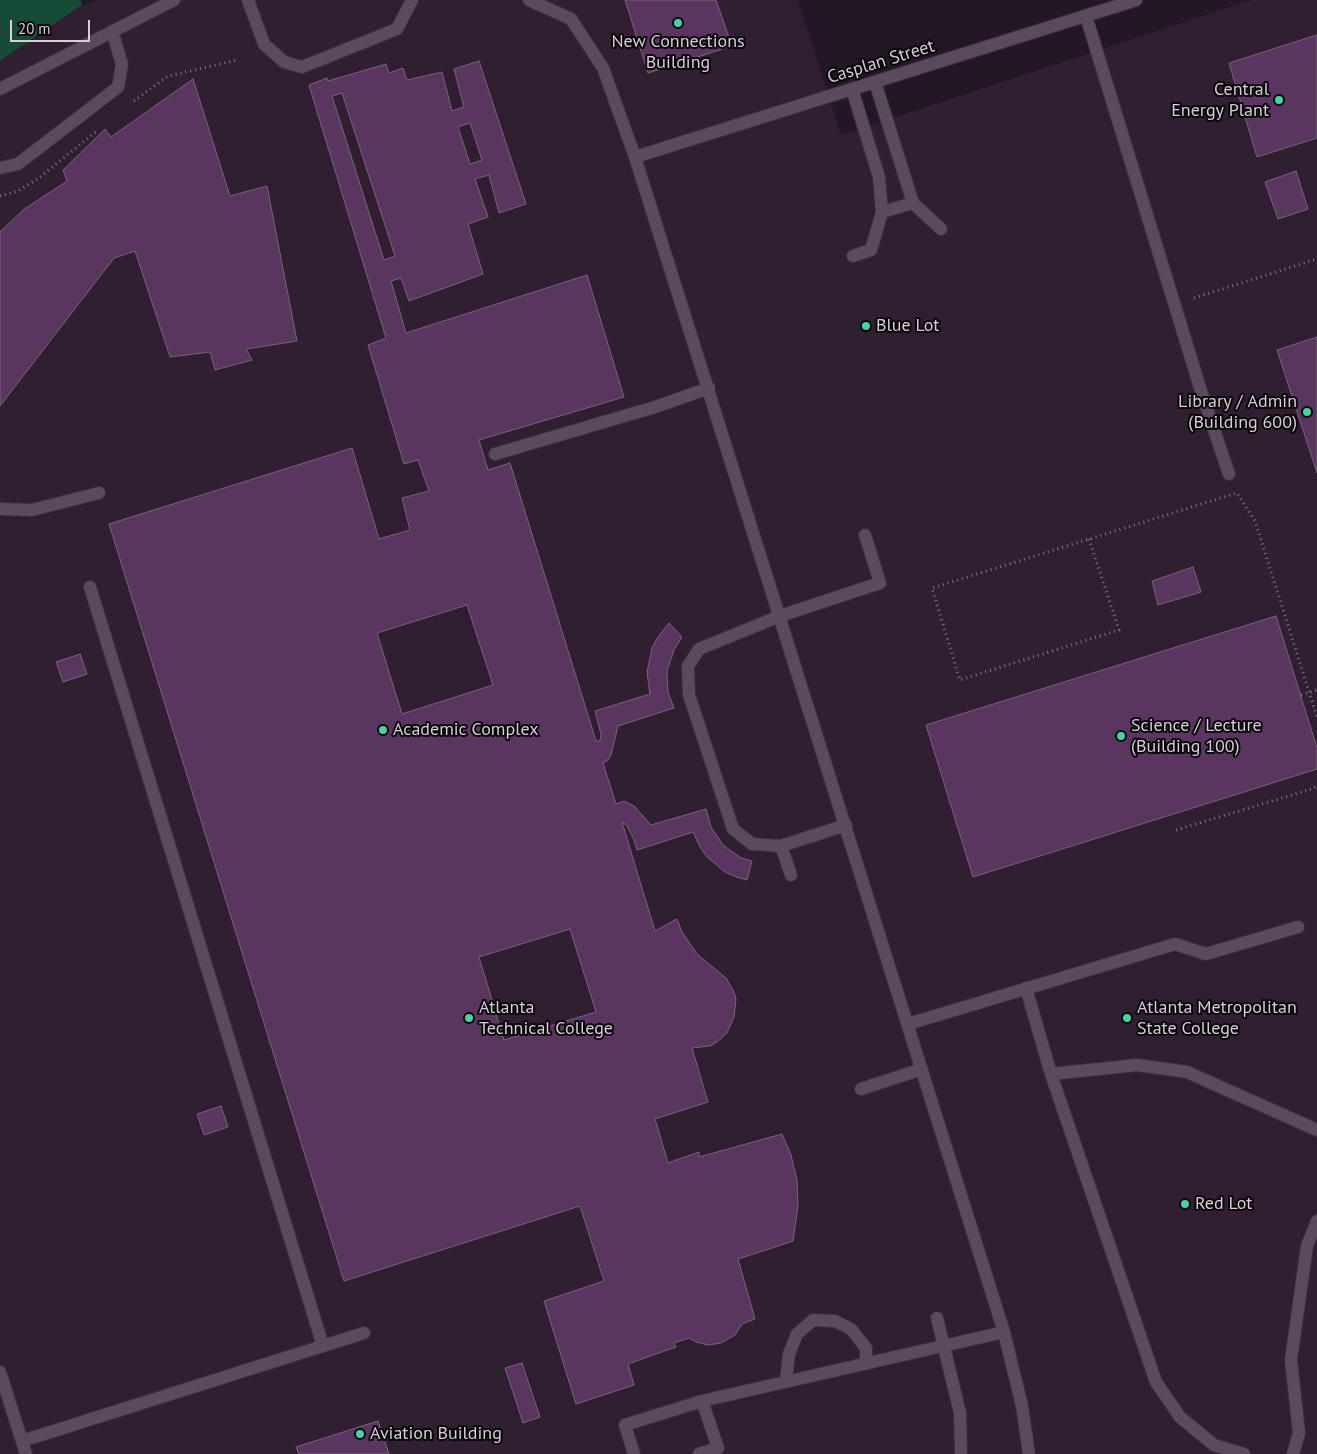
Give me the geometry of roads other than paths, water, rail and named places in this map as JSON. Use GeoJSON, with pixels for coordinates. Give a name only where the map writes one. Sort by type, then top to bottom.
{"type":"FeatureCollection","features":[{"type":"Feature","properties":{"kind":"street"},"geometry":{"type":"LineString","coordinates":[[0,89],[174,0]]}},
{"type":"Feature","properties":{"kind":"street"},"geometry":{"type":"LineString","coordinates":[[248,0],[264,44],[284,62],[302,67],[397,29],[412,0]]}},
{"type":"Feature","properties":{"kind":"street"},"geometry":{"type":"LineString","coordinates":[[529,0],[570,19],[603,68],[635,157],[1004,1332],[1022,1406],[1029,1454]]}},
{"type":"Feature","properties":{"kind":"street","name":"Casplan Street"},"geometry":{"type":"LineString","coordinates":[[635,157],[1136,0]]}},
{"type":"Feature","properties":{"kind":"street"},"geometry":{"type":"LineString","coordinates":[[1086,16],[1202,394],[1229,474]]}},
{"type":"Feature","properties":{"kind":"street"},"geometry":{"type":"LineString","coordinates":[[0,168],[18,164],[118,87],[122,64],[112,31]]}},
{"type":"Feature","properties":{"kind":"street"},"geometry":{"type":"LineString","coordinates":[[875,82],[913,203],[941,229]]}},
{"type":"Feature","properties":{"kind":"street"},"geometry":{"type":"LineString","coordinates":[[852,89],[879,177],[882,212],[871,250],[853,256]]}},
{"type":"Feature","properties":{"kind":"street"},"geometry":{"type":"LineString","coordinates":[[882,212],[913,203]]}},
{"type":"Feature","properties":{"kind":"street"},"geometry":{"type":"LineString","coordinates":[[495,454],[655,407],[709,388]]}},
{"type":"Feature","properties":{"kind":"street"},"geometry":{"type":"LineString","coordinates":[[0,509],[32,510],[99,494]]}},
{"type":"Feature","properties":{"kind":"street"},"geometry":{"type":"LineString","coordinates":[[846,825],[781,846],[752,844],[733,829],[689,696],[688,666],[699,648],[780,616],[880,583],[865,535]]}},
{"type":"Feature","properties":{"kind":"street"},"geometry":{"type":"LineString","coordinates":[[90,587],[323,1346]]}},
{"type":"Feature","properties":{"kind":"street"},"geometry":{"type":"LineString","coordinates":[[781,846],[791,875]]}},
{"type":"Feature","properties":{"kind":"street"},"geometry":{"type":"LineString","coordinates":[[908,1024],[1175,944],[1206,954],[1298,927]]}},
{"type":"Feature","properties":{"kind":"street"},"geometry":{"type":"LineString","coordinates":[[1026,988],[1051,1074],[1156,1382],[1180,1417],[1214,1445],[1244,1454]]}},
{"type":"Feature","properties":{"kind":"street"},"geometry":{"type":"LineString","coordinates":[[1051,1074],[1137,1065],[1187,1072],[1317,1130]]}},
{"type":"Feature","properties":{"kind":"street"},"geometry":{"type":"LineString","coordinates":[[861,1089],[922,1069]]}},
{"type":"Feature","properties":{"kind":"street"},"geometry":{"type":"LineString","coordinates":[[1294,1454],[1299,1433],[1291,1360],[1307,1246],[1317,1221]]}},
{"type":"Feature","properties":{"kind":"street"},"geometry":{"type":"LineString","coordinates":[[937,1318],[960,1413],[961,1454]]}},
{"type":"Feature","properties":{"kind":"street"},"geometry":{"type":"LineString","coordinates":[[786,1382],[789,1354],[797,1334],[813,1320],[835,1321],[851,1329],[866,1348],[866,1364]]}},
{"type":"Feature","properties":{"kind":"street"},"geometry":{"type":"LineString","coordinates":[[634,1454],[625,1425],[702,1401],[1004,1332]]}},
{"type":"Feature","properties":{"kind":"street"},"geometry":{"type":"LineString","coordinates":[[22,1441],[364,1333]]}},
{"type":"Feature","properties":{"kind":"street"},"geometry":{"type":"LineString","coordinates":[[0,1372],[26,1454]]}},
{"type":"Feature","properties":{"kind":"street"},"geometry":{"type":"LineString","coordinates":[[699,1454],[719,1451],[702,1401]]}},
{"type":"Feature","properties":{"kind":"place","name":"New Connections Building"},"geometry":{"type":"Point","coordinates":[678,23]}},
{"type":"Feature","properties":{"kind":"place","name":"Central Energy Plant"},"geometry":{"type":"Point","coordinates":[1279,100]}},
{"type":"Feature","properties":{"kind":"place","name":"Blue Lot"},"geometry":{"type":"Point","coordinates":[866,326]}},
{"type":"Feature","properties":{"kind":"place","name":"Library / Admin (Building 600)"},"geometry":{"type":"Point","coordinates":[1307,412]}},
{"type":"Feature","properties":{"kind":"place","name":"Academic Complex"},"geometry":{"type":"Point","coordinates":[383,730]}},
{"type":"Feature","properties":{"kind":"place","name":"Science / Lecture (Building 100)"},"geometry":{"type":"Point","coordinates":[1121,736]}},
{"type":"Feature","properties":{"kind":"place","name":"Atlanta Technical College"},"geometry":{"type":"Point","coordinates":[469,1018]}},
{"type":"Feature","properties":{"kind":"place","name":"Atlanta Metropolitan State College"},"geometry":{"type":"Point","coordinates":[1127,1018]}},
{"type":"Feature","properties":{"kind":"place","name":"Red Lot"},"geometry":{"type":"Point","coordinates":[1185,1204]}},
{"type":"Feature","properties":{"kind":"place","name":"Aviation Building"},"geometry":{"type":"Point","coordinates":[360,1434]}}]}
